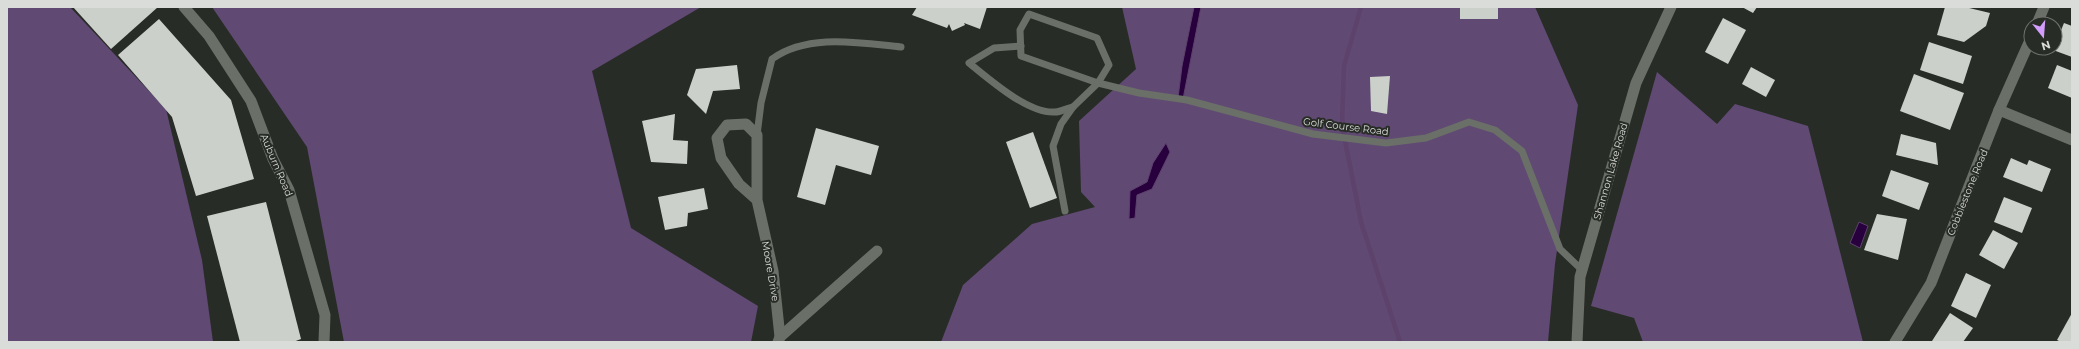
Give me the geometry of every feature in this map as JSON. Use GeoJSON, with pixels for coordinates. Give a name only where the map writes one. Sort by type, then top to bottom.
{"type":"FeatureCollection","features":[{"type":"Feature","properties":{"kind":"street","name":"Auburn Road"},"geometry":{"type":"LineString","coordinates":[[184,7],[209,36],[251,101],[273,159],[289,190],[325,315],[324,342]]}},
{"type":"Feature","properties":{"kind":"street","name":"Shannon Lake Road"},"geometry":{"type":"LineString","coordinates":[[1577,342],[1582,270],[1636,83],[1671,7]]}},
{"type":"Feature","properties":{"kind":"street","name":"Cobblestone Road"},"geometry":{"type":"LineString","coordinates":[[1894,342],[1931,282],[1999,110],[2023,56]]}},
{"type":"Feature","properties":{"kind":"street"},"geometry":{"type":"LineString","coordinates":[[1999,110],[2072,140]]}},
{"type":"Feature","properties":{"kind":"street"},"geometry":{"type":"LineString","coordinates":[[757,135],[746,124],[727,125],[718,138],[721,158],[740,184],[757,200]]}},
{"type":"Feature","properties":{"kind":"street","name":"Moore Drive"},"geometry":{"type":"LineString","coordinates":[[757,135],[757,200],[773,271],[779,340]]}},
{"type":"Feature","properties":{"kind":"street"},"geometry":{"type":"LineString","coordinates":[[779,340],[877,251]]}},
{"type":"Feature","properties":{"kind":"lane"},"geometry":{"type":"LineString","coordinates":[[1065,211],[1053,146],[1061,124],[1073,107],[1098,83],[1109,65],[1098,38],[1030,14],[1020,30],[1021,46],[994,48],[969,63],[1010,96],[1044,111],[1055,112],[1073,107]]}},
{"type":"Feature","properties":{"kind":"lane"},"geometry":{"type":"LineString","coordinates":[[757,135],[761,103],[772,59],[783,51],[795,46],[838,42],[901,46]]}},
{"type":"Feature","properties":{"kind":"lane","name":"Golf Course Road"},"geometry":{"type":"LineString","coordinates":[[1021,46],[1021,56],[1098,83],[1187,100],[1313,134],[1386,143],[1426,138],[1469,122],[1496,130],[1522,151],[1560,250],[1582,270]]}},
{"type":"Feature","properties":{"kind":"shaded area"},"geometry":{"type":"Polygon","coordinates":[[[7,7],[70,7],[166,109],[202,260],[213,342],[7,342],[7,7]]]}},
{"type":"Feature","properties":{"kind":"shaded area"},"geometry":{"type":"Polygon","coordinates":[[[212,7],[701,7],[592,71],[631,228],[758,306],[751,342],[344,342],[307,147],[212,7]]]}},
{"type":"Feature","properties":{"kind":"shaded area"},"geometry":{"type":"Polygon","coordinates":[[[1122,7],[1535,7],[1578,105],[1555,264],[1548,342],[941,342],[963,285],[1032,224],[1095,207],[1081,192],[1079,121],[1136,69],[1122,7]]]}},
{"type":"Feature","properties":{"kind":"shaded area"},"geometry":{"type":"Polygon","coordinates":[[[1194,7],[1201,7],[1183,99],[1178,98],[1182,66],[1194,7]]]}},
{"type":"Feature","properties":{"kind":"shaded area"},"geometry":{"type":"Polygon","coordinates":[[[1657,72],[1717,124],[1735,104],[1808,126],[1863,342],[1643,342],[1634,318],[1591,306],[1657,72]]]}},
{"type":"Feature","properties":{"kind":"shaded area"},"geometry":{"type":"Polygon","coordinates":[[[1166,143],[1170,152],[1152,189],[1137,195],[1135,218],[1129,219],[1130,191],[1147,182],[1153,163],[1166,143]]]}},
{"type":"Feature","properties":{"kind":"shaded area"},"geometry":{"type":"Polygon","coordinates":[[[1859,222],[1868,226],[1860,248],[1850,243],[1859,222]]]}},
{"type":"Feature","properties":{"kind":"building"},"geometry":{"type":"Polygon","coordinates":[[[73,7],[158,7],[111,49],[73,7]]]}},
{"type":"Feature","properties":{"kind":"building"},"geometry":{"type":"Polygon","coordinates":[[[917,7],[987,7],[980,29],[964,23],[965,25],[952,31],[949,24],[947,28],[912,15],[917,7]]]}},
{"type":"Feature","properties":{"kind":"building"},"geometry":{"type":"Polygon","coordinates":[[[1460,7],[1498,7],[1498,19],[1460,19],[1460,7]]]}},
{"type":"Feature","properties":{"kind":"building"},"geometry":{"type":"Polygon","coordinates":[[[1742,7],[1757,7],[1753,13],[1742,7]]]}},
{"type":"Feature","properties":{"kind":"building"},"geometry":{"type":"Polygon","coordinates":[[[1945,7],[1965,7],[1990,13],[1986,26],[1964,42],[1937,35],[1945,7]]]}},
{"type":"Feature","properties":{"kind":"building"},"geometry":{"type":"Polygon","coordinates":[[[1723,18],[1746,30],[1728,64],[1705,52],[1723,18]]]}},
{"type":"Feature","properties":{"kind":"building"},"geometry":{"type":"Polygon","coordinates":[[[159,19],[231,100],[254,179],[196,196],[172,117],[118,55],[159,19]]]}},
{"type":"Feature","properties":{"kind":"building"},"geometry":{"type":"Polygon","coordinates":[[[2064,23],[2072,26],[2072,57],[2063,54],[2064,23]]]}},
{"type":"Feature","properties":{"kind":"building"},"geometry":{"type":"Polygon","coordinates":[[[1929,42],[1972,56],[1963,84],[1920,70],[1929,42]]]}},
{"type":"Feature","properties":{"kind":"building"},"geometry":{"type":"Polygon","coordinates":[[[737,65],[740,89],[713,91],[706,114],[687,95],[696,69],[737,65]]]}},
{"type":"Feature","properties":{"kind":"building"},"geometry":{"type":"Polygon","coordinates":[[[2057,65],[2072,71],[2072,98],[2048,88],[2057,65]]]}},
{"type":"Feature","properties":{"kind":"building"},"geometry":{"type":"Polygon","coordinates":[[[1751,67],[1775,80],[1766,97],[1742,84],[1751,67]]]}},
{"type":"Feature","properties":{"kind":"building"},"geometry":{"type":"Polygon","coordinates":[[[1914,74],[1964,93],[1950,130],[1900,111],[1914,74]]]}},
{"type":"Feature","properties":{"kind":"building"},"geometry":{"type":"Polygon","coordinates":[[[1390,76],[1387,114],[1371,111],[1370,77],[1390,76]]]}},
{"type":"Feature","properties":{"kind":"building"},"geometry":{"type":"Polygon","coordinates":[[[675,114],[673,140],[688,141],[687,164],[651,162],[642,121],[675,114]]]}},
{"type":"Feature","properties":{"kind":"building"},"geometry":{"type":"Polygon","coordinates":[[[816,128],[879,146],[871,175],[836,165],[825,205],[797,197],[816,128]]]}},
{"type":"Feature","properties":{"kind":"building"},"geometry":{"type":"Polygon","coordinates":[[[1033,132],[1057,198],[1030,208],[1006,142],[1033,132]]]}},
{"type":"Feature","properties":{"kind":"building"},"geometry":{"type":"Polygon","coordinates":[[[1901,134],[1936,143],[1938,165],[1896,155],[1901,134]]]}},
{"type":"Feature","properties":{"kind":"building"},"geometry":{"type":"Polygon","coordinates":[[[2011,158],[2027,165],[2029,160],[2051,169],[2042,192],[2003,177],[2011,158]]]}},
{"type":"Feature","properties":{"kind":"building"},"geometry":{"type":"Polygon","coordinates":[[[1891,170],[1929,183],[1919,210],[1882,196],[1891,170]]]}},
{"type":"Feature","properties":{"kind":"building"},"geometry":{"type":"Polygon","coordinates":[[[704,188],[708,209],[688,213],[687,226],[665,230],[658,197],[704,188]]]}},
{"type":"Feature","properties":{"kind":"building"},"geometry":{"type":"Polygon","coordinates":[[[2004,197],[2032,208],[2022,233],[1994,222],[2004,197]]]}},
{"type":"Feature","properties":{"kind":"building"},"geometry":{"type":"Polygon","coordinates":[[[266,202],[301,339],[293,342],[240,342],[207,216],[266,202]]]}},
{"type":"Feature","properties":{"kind":"building"},"geometry":{"type":"Polygon","coordinates":[[[1877,214],[1907,219],[1898,260],[1864,250],[1877,214]]]}},
{"type":"Feature","properties":{"kind":"building"},"geometry":{"type":"Polygon","coordinates":[[[1993,230],[2018,243],[2004,269],[1979,255],[1993,230]]]}},
{"type":"Feature","properties":{"kind":"building"},"geometry":{"type":"Polygon","coordinates":[[[1966,273],[1991,285],[1976,318],[1951,306],[1966,273]]]}},
{"type":"Feature","properties":{"kind":"building"},"geometry":{"type":"Polygon","coordinates":[[[1950,313],[1973,328],[1963,342],[1932,341],[1950,313]]]}},
{"type":"Feature","properties":{"kind":"building"},"geometry":{"type":"Polygon","coordinates":[[[2072,313],[2072,342],[2061,342],[2057,340],[2072,313]]]}},
{"type":"Feature","properties":{"kind":"waterway"},"geometry":{"type":"LineString","coordinates":[[1361,7],[1344,66],[1342,125],[1361,222],[1400,342]]}}]}
